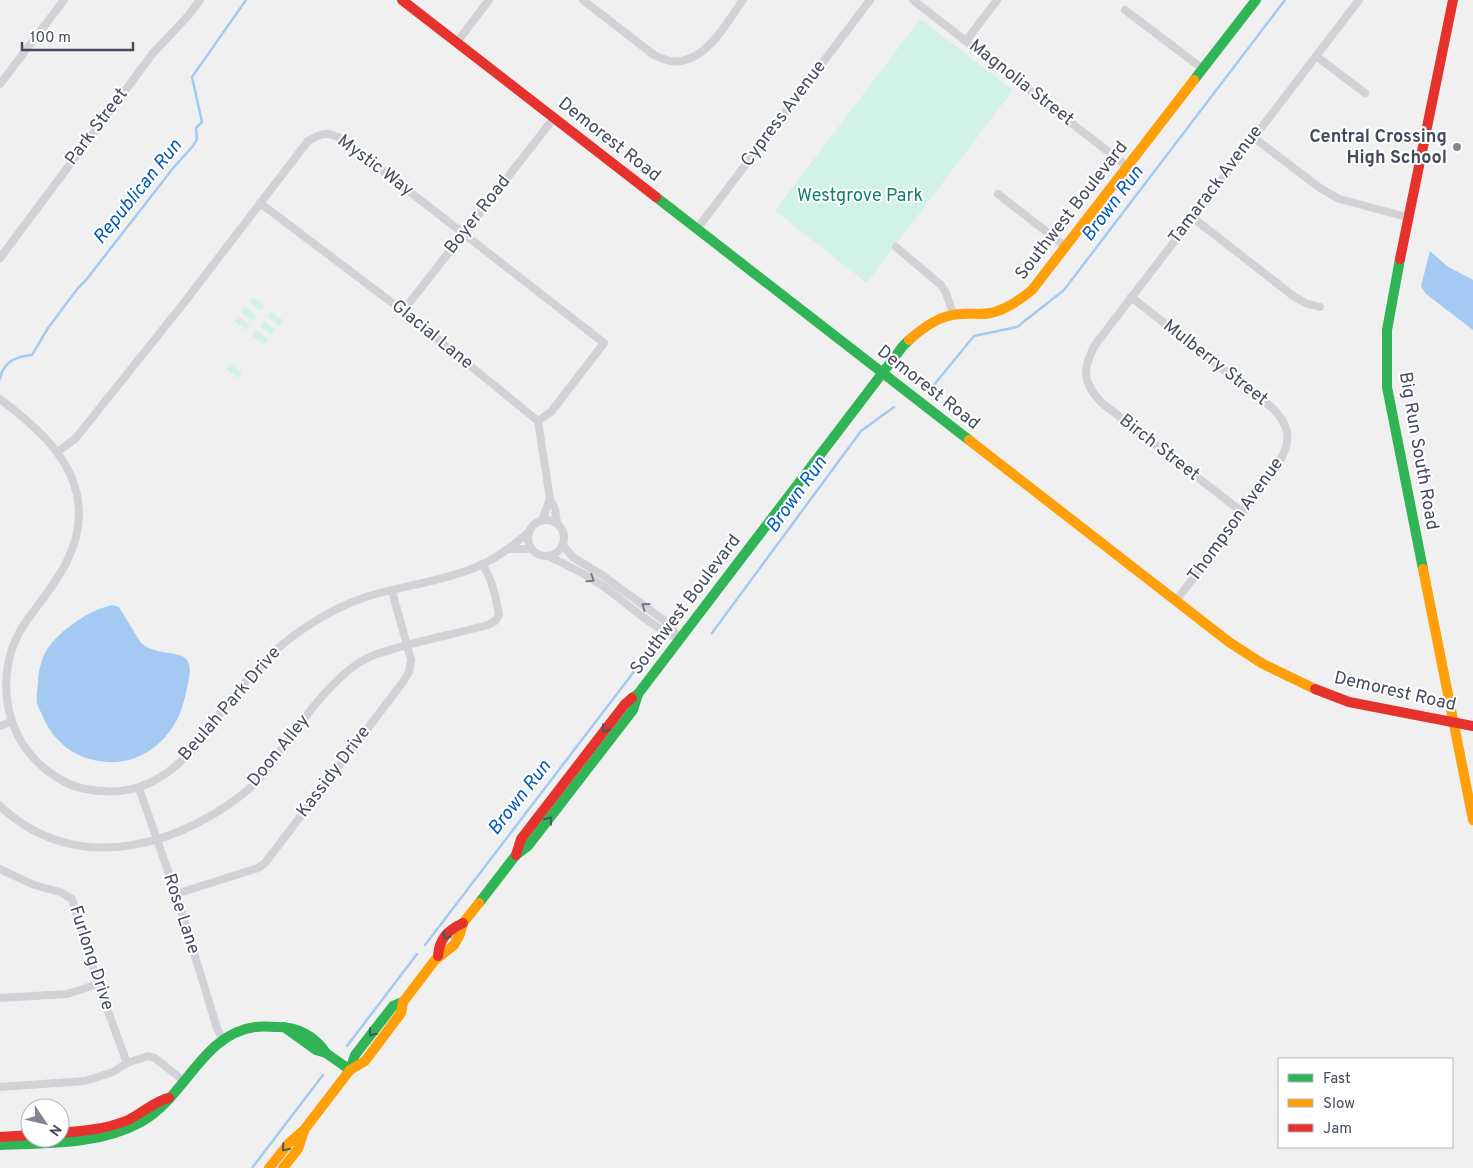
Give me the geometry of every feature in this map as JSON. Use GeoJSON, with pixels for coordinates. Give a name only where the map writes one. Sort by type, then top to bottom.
{"type":"FeatureCollection","features":[{"type":"Feature","properties":{"kind":"street"},"geometry":{"type":"LineString","coordinates":[[0,84],[64,0]]}},
{"type":"Feature","properties":{"kind":"street","name":"Park Street"},"geometry":{"type":"LineString","coordinates":[[1,256],[147,61],[200,0]]}},
{"type":"Feature","properties":{"kind":"street","name":"Demorest Road"},"geometry":{"type":"LineString","coordinates":[[402,0],[1229,642],[1262,664],[1306,686],[1349,702],[1473,726]]}},
{"type":"Feature","properties":{"kind":"street"},"geometry":{"type":"LineString","coordinates":[[457,42],[489,0]]}},
{"type":"Feature","properties":{"kind":"street"},"geometry":{"type":"LineString","coordinates":[[583,0],[654,55],[680,62],[696,56],[710,45],[743,0]]}},
{"type":"Feature","properties":{"kind":"street","name":"Cypress Avenue"},"geometry":{"type":"LineString","coordinates":[[697,228],[870,0]]}},
{"type":"Feature","properties":{"kind":"street","name":"Magnolia Street"},"geometry":{"type":"LineString","coordinates":[[913,0],[1128,167]]}},
{"type":"Feature","properties":{"kind":"street"},"geometry":{"type":"LineString","coordinates":[[966,41],[997,0]]}},
{"type":"Feature","properties":{"kind":"street","name":"Southwest Boulevard"},"geometry":{"type":"LineString","coordinates":[[269,1168],[288,1142],[304,1130],[350,1070],[364,1061],[401,1013],[403,1002],[438,956],[447,952],[461,934],[463,923],[516,855],[528,846],[633,710],[638,694],[903,346],[918,331],[933,322],[953,314],[986,314],[1020,301],[1041,280],[1256,0]]}},
{"type":"Feature","properties":{"kind":"street","name":"Tamarack Avenue"},"geometry":{"type":"LineString","coordinates":[[1085,376],[1088,360],[1095,345],[1359,0]]}},
{"type":"Feature","properties":{"kind":"street","name":"Big Run South Road"},"geometry":{"type":"LineString","coordinates":[[1453,0],[1407,217],[1387,328],[1386,355],[1387,381],[1473,820]]}},
{"type":"Feature","properties":{"kind":"street"},"geometry":{"type":"LineString","coordinates":[[1125,10],[1203,69]]}},
{"type":"Feature","properties":{"kind":"street"},"geometry":{"type":"LineString","coordinates":[[1316,56],[1365,93]]}},
{"type":"Feature","properties":{"kind":"street","name":"Boyer Road"},"geometry":{"type":"LineString","coordinates":[[403,311],[554,118]]}},
{"type":"Feature","properties":{"kind":"street","name":"Mystic Way"},"geometry":{"type":"LineString","coordinates":[[57,452],[75,439],[308,141],[320,134],[332,134],[342,139],[604,344],[551,412],[545,418],[538,420]]}},
{"type":"Feature","properties":{"kind":"street"},"geometry":{"type":"LineString","coordinates":[[1253,137],[1320,188],[1339,200],[1407,217]]}},
{"type":"Feature","properties":{"kind":"street"},"geometry":{"type":"LineString","coordinates":[[998,194],[1066,247]]}},
{"type":"Feature","properties":{"kind":"street","name":"Glacial Lane"},"geometry":{"type":"LineString","coordinates":[[260,203],[403,311],[538,420]]}},
{"type":"Feature","properties":{"kind":"street"},"geometry":{"type":"LineString","coordinates":[[1192,217],[1292,295],[1305,303],[1320,307]]}},
{"type":"Feature","properties":{"kind":"street"},"geometry":{"type":"LineString","coordinates":[[896,248],[941,285],[946,293],[953,314]]}},
{"type":"Feature","properties":{"kind":"street","name":"Mulberry Street"},"geometry":{"type":"LineString","coordinates":[[1131,297],[1270,406],[1282,419],[1288,436]]}},
{"type":"Feature","properties":{"kind":"street","name":"Birch Street"},"geometry":{"type":"LineString","coordinates":[[1085,376],[1090,389],[1102,403],[1242,512]]}},
{"type":"Feature","properties":{"kind":"street","name":"Beulah Park Drive"},"geometry":{"type":"LineString","coordinates":[[0,399],[36,428],[57,452],[70,474],[76,489],[79,508],[77,533],[63,572],[24,625],[12,647],[5,683],[10,722],[26,748],[38,763],[79,788],[121,792],[139,788],[158,779],[179,764],[192,751],[238,690],[274,650],[302,629],[330,612],[365,597],[474,568],[509,549],[529,532]]}},
{"type":"Feature","properties":{"kind":"street"},"geometry":{"type":"LineString","coordinates":[[538,420],[550,499],[555,509],[557,523]]}},
{"type":"Feature","properties":{"kind":"street","name":"Thompson Avenue"},"geometry":{"type":"LineString","coordinates":[[1176,601],[1285,452],[1288,436]]}},
{"type":"Feature","properties":{"kind":"street"},"geometry":{"type":"LineString","coordinates":[[542,520],[550,499]]}},
{"type":"Feature","properties":{"kind":"street"},"geometry":{"type":"LineString","coordinates":[[548,556],[559,551],[563,546],[565,534],[557,523],[548,519],[536,522],[529,532],[528,538],[536,554],[548,556],[580,572],[604,587],[663,632],[680,639]]}},
{"type":"Feature","properties":{"kind":"street"},"geometry":{"type":"LineString","coordinates":[[563,546],[574,558],[602,574],[670,624],[680,639]]}},
{"type":"Feature","properties":{"kind":"street","name":"Beulah Park Drive"},"geometry":{"type":"LineString","coordinates":[[509,549],[532,549]]}},
{"type":"Feature","properties":{"kind":"street","name":"Doon Alley"},"geometry":{"type":"LineString","coordinates":[[0,806],[24,825],[48,836],[74,845],[96,848],[119,848],[156,840],[200,823],[244,794],[256,783],[338,679],[358,663],[376,654],[488,625],[495,621],[499,615],[498,608],[488,573],[482,564]]}},
{"type":"Feature","properties":{"kind":"street","name":"Kassidy Drive"},"geometry":{"type":"LineString","coordinates":[[176,894],[258,868],[264,863],[403,682],[409,672],[411,660],[392,591]]}},
{"type":"Feature","properties":{"kind":"street"},"geometry":{"type":"LineString","coordinates":[[0,726],[10,722]]}},
{"type":"Feature","properties":{"kind":"street","name":"Rose Lane"},"geometry":{"type":"LineString","coordinates":[[139,788],[176,894],[222,1039]]}},
{"type":"Feature","properties":{"kind":"street","name":"Furlong Drive"},"geometry":{"type":"LineString","coordinates":[[0,869],[34,885],[60,892],[72,899],[98,984],[127,1063]]}},
{"type":"Feature","properties":{"kind":"street"},"geometry":{"type":"LineString","coordinates":[[0,998],[67,994],[98,984]]}},
{"type":"Feature","properties":{"kind":"street"},"geometry":{"type":"LineString","coordinates":[[0,1145],[73,1140],[109,1135],[142,1122],[159,1112],[222,1039],[246,1028],[266,1025],[284,1027],[316,1050],[326,1053],[350,1070]]}},
{"type":"Feature","properties":{"kind":"street"},"geometry":{"type":"LineString","coordinates":[[0,1087],[85,1081],[113,1072],[127,1063],[148,1056],[155,1058],[185,1082]]}},
{"type":"Feature","properties":{"kind":"street"},"geometry":{"type":"LineString","coordinates":[[70,1132],[101,1129],[115,1125],[135,1118],[163,1099],[172,1097]]}},
{"type":"Feature","properties":{"kind":"street","name":"Southwest Boulevard"},"geometry":{"type":"LineString","coordinates":[[283,1168],[298,1149],[304,1130]]}},
{"type":"Feature","properties":{"kind":"street"},"geometry":{"type":"LineString","coordinates":[[0,1137],[20,1136]]}},
{"type":"Feature","properties":{"kind":"green space","name":"Westgrove Park"},"geometry":{"type":"Polygon","coordinates":[[[920,19],[1013,90],[867,283],[775,211],[920,19]]]}},
{"type":"Feature","properties":{"kind":"green space"},"geometry":{"type":"Polygon","coordinates":[[[253,297],[265,306],[260,311],[249,302],[253,297]]]}},
{"type":"Feature","properties":{"kind":"green space"},"geometry":{"type":"Polygon","coordinates":[[[245,306],[257,316],[253,321],[241,312],[245,306]]]}},
{"type":"Feature","properties":{"kind":"green space"},"geometry":{"type":"Polygon","coordinates":[[[271,311],[283,320],[279,326],[267,316],[271,311]]]}},
{"type":"Feature","properties":{"kind":"green space"},"geometry":{"type":"Polygon","coordinates":[[[238,316],[250,325],[246,330],[234,321],[238,316]]]}},
{"type":"Feature","properties":{"kind":"green space"},"geometry":{"type":"Polygon","coordinates":[[[264,321],[275,330],[271,335],[260,326],[264,321]]]}},
{"type":"Feature","properties":{"kind":"green space"},"geometry":{"type":"Polygon","coordinates":[[[256,330],[268,339],[264,345],[252,336],[256,330]]]}},
{"type":"Feature","properties":{"kind":"green space"},"geometry":{"type":"Polygon","coordinates":[[[230,364],[242,373],[238,378],[226,369],[230,364]]]}},
{"type":"Feature","properties":{"kind":"water"},"geometry":{"type":"Polygon","coordinates":[[[1430,251],[1447,266],[1473,280],[1473,330],[1426,294],[1421,286],[1430,251]]]}},
{"type":"Feature","properties":{"kind":"water"},"geometry":{"type":"Polygon","coordinates":[[[113,605],[119,607],[141,643],[159,651],[184,657],[188,662],[190,670],[183,706],[166,736],[153,748],[137,757],[116,762],[102,762],[78,755],[58,740],[50,729],[37,703],[38,676],[46,651],[59,635],[82,618],[97,610],[113,605]]]}},
{"type":"Feature","properties":{"kind":"waterway","name":"Republican Run"},"geometry":{"type":"LineString","coordinates":[[0,379],[7,364],[21,357],[32,355],[48,328],[78,288],[174,167],[193,146],[197,139],[196,128],[202,122],[192,77],[246,0]]}},
{"type":"Feature","properties":{"kind":"waterway","name":"Brown Run"},"geometry":{"type":"LineString","coordinates":[[933,386],[974,336],[1017,327],[1064,290],[1285,0]]}},
{"type":"Feature","properties":{"kind":"waterway","name":"Brown Run"},"geometry":{"type":"LineString","coordinates":[[712,633],[861,431],[894,407]]}},
{"type":"Feature","properties":{"kind":"waterway","name":"Brown Run"},"geometry":{"type":"LineString","coordinates":[[425,945],[636,669]]}},
{"type":"Feature","properties":{"kind":"waterway","name":"Brown Run"},"geometry":{"type":"LineString","coordinates":[[347,1046],[417,954]]}},
{"type":"Feature","properties":{"kind":"waterway","name":"Brown Run"},"geometry":{"type":"LineString","coordinates":[[252,1168],[323,1075]]}},
{"type":"Feature","properties":{"kind":"traffic: fast"},"geometry":{"type":"LineString","coordinates":[[1194,80],[1256,0]]}},
{"type":"Feature","properties":{"kind":"traffic: fast"},"geometry":{"type":"LineString","coordinates":[[656,197],[969,440]]}},
{"type":"Feature","properties":{"kind":"traffic: fast"},"geometry":{"type":"LineString","coordinates":[[1400,259],[1387,330],[1387,387],[1423,569]]}},
{"type":"Feature","properties":{"kind":"traffic: fast"},"geometry":{"type":"LineString","coordinates":[[632,698],[638,694],[909,340]]}},
{"type":"Feature","properties":{"kind":"traffic: fast"},"geometry":{"type":"LineString","coordinates":[[479,903],[516,855],[528,846],[633,710],[638,694]]}},
{"type":"Feature","properties":{"kind":"traffic: fast"},"geometry":{"type":"LineString","coordinates":[[350,1070],[355,1055],[393,1006],[403,1002]]}},
{"type":"Feature","properties":{"kind":"traffic: fast"},"geometry":{"type":"LineString","coordinates":[[0,1145],[54,1143],[90,1139],[125,1130],[141,1122],[156,1111],[170,1098],[207,1054],[221,1041],[237,1032],[255,1027],[285,1027],[311,1037],[326,1053]]}},
{"type":"Feature","properties":{"kind":"traffic: fast"},"geometry":{"type":"LineString","coordinates":[[284,1027],[316,1050],[326,1053],[350,1070]]}},
{"type":"Feature","properties":{"kind":"traffic: slow"},"geometry":{"type":"LineString","coordinates":[[909,340],[926,326],[939,319],[953,315],[987,314],[997,311],[1013,304],[1032,290],[1194,80]]}},
{"type":"Feature","properties":{"kind":"traffic: slow"},"geometry":{"type":"LineString","coordinates":[[969,440],[1229,642],[1263,664],[1315,689]]}},
{"type":"Feature","properties":{"kind":"traffic: slow"},"geometry":{"type":"LineString","coordinates":[[1423,569],[1473,820]]}},
{"type":"Feature","properties":{"kind":"traffic: slow"},"geometry":{"type":"LineString","coordinates":[[269,1168],[289,1143],[304,1130],[350,1070],[365,1061],[401,1013],[403,1002],[435,960],[454,945],[463,923],[479,903]]}},
{"type":"Feature","properties":{"kind":"traffic: slow"},"geometry":{"type":"LineString","coordinates":[[283,1168],[298,1149],[304,1131]]}},
{"type":"Feature","properties":{"kind":"traffic: jam"},"geometry":{"type":"LineString","coordinates":[[402,0],[656,197]]}},
{"type":"Feature","properties":{"kind":"traffic: jam"},"geometry":{"type":"LineString","coordinates":[[1400,259],[1453,0]]}},
{"type":"Feature","properties":{"kind":"traffic: jam"},"geometry":{"type":"LineString","coordinates":[[1315,689],[1349,702],[1473,726]]}},
{"type":"Feature","properties":{"kind":"traffic: jam"},"geometry":{"type":"LineString","coordinates":[[516,855],[521,839],[625,704],[632,698]]}},
{"type":"Feature","properties":{"kind":"traffic: jam"},"geometry":{"type":"LineString","coordinates":[[438,956],[440,945],[445,936],[463,923]]}},
{"type":"Feature","properties":{"kind":"traffic: jam"},"geometry":{"type":"LineString","coordinates":[[70,1132],[112,1126],[128,1120],[159,1101],[169,1098]]}},
{"type":"Feature","properties":{"kind":"traffic: jam"},"geometry":{"type":"LineString","coordinates":[[0,1137],[20,1136]]}},
{"type":"Feature","properties":{"kind":"place","name":"Central Crossing High School"},"geometry":{"type":"Point","coordinates":[1457,147]}}]}
